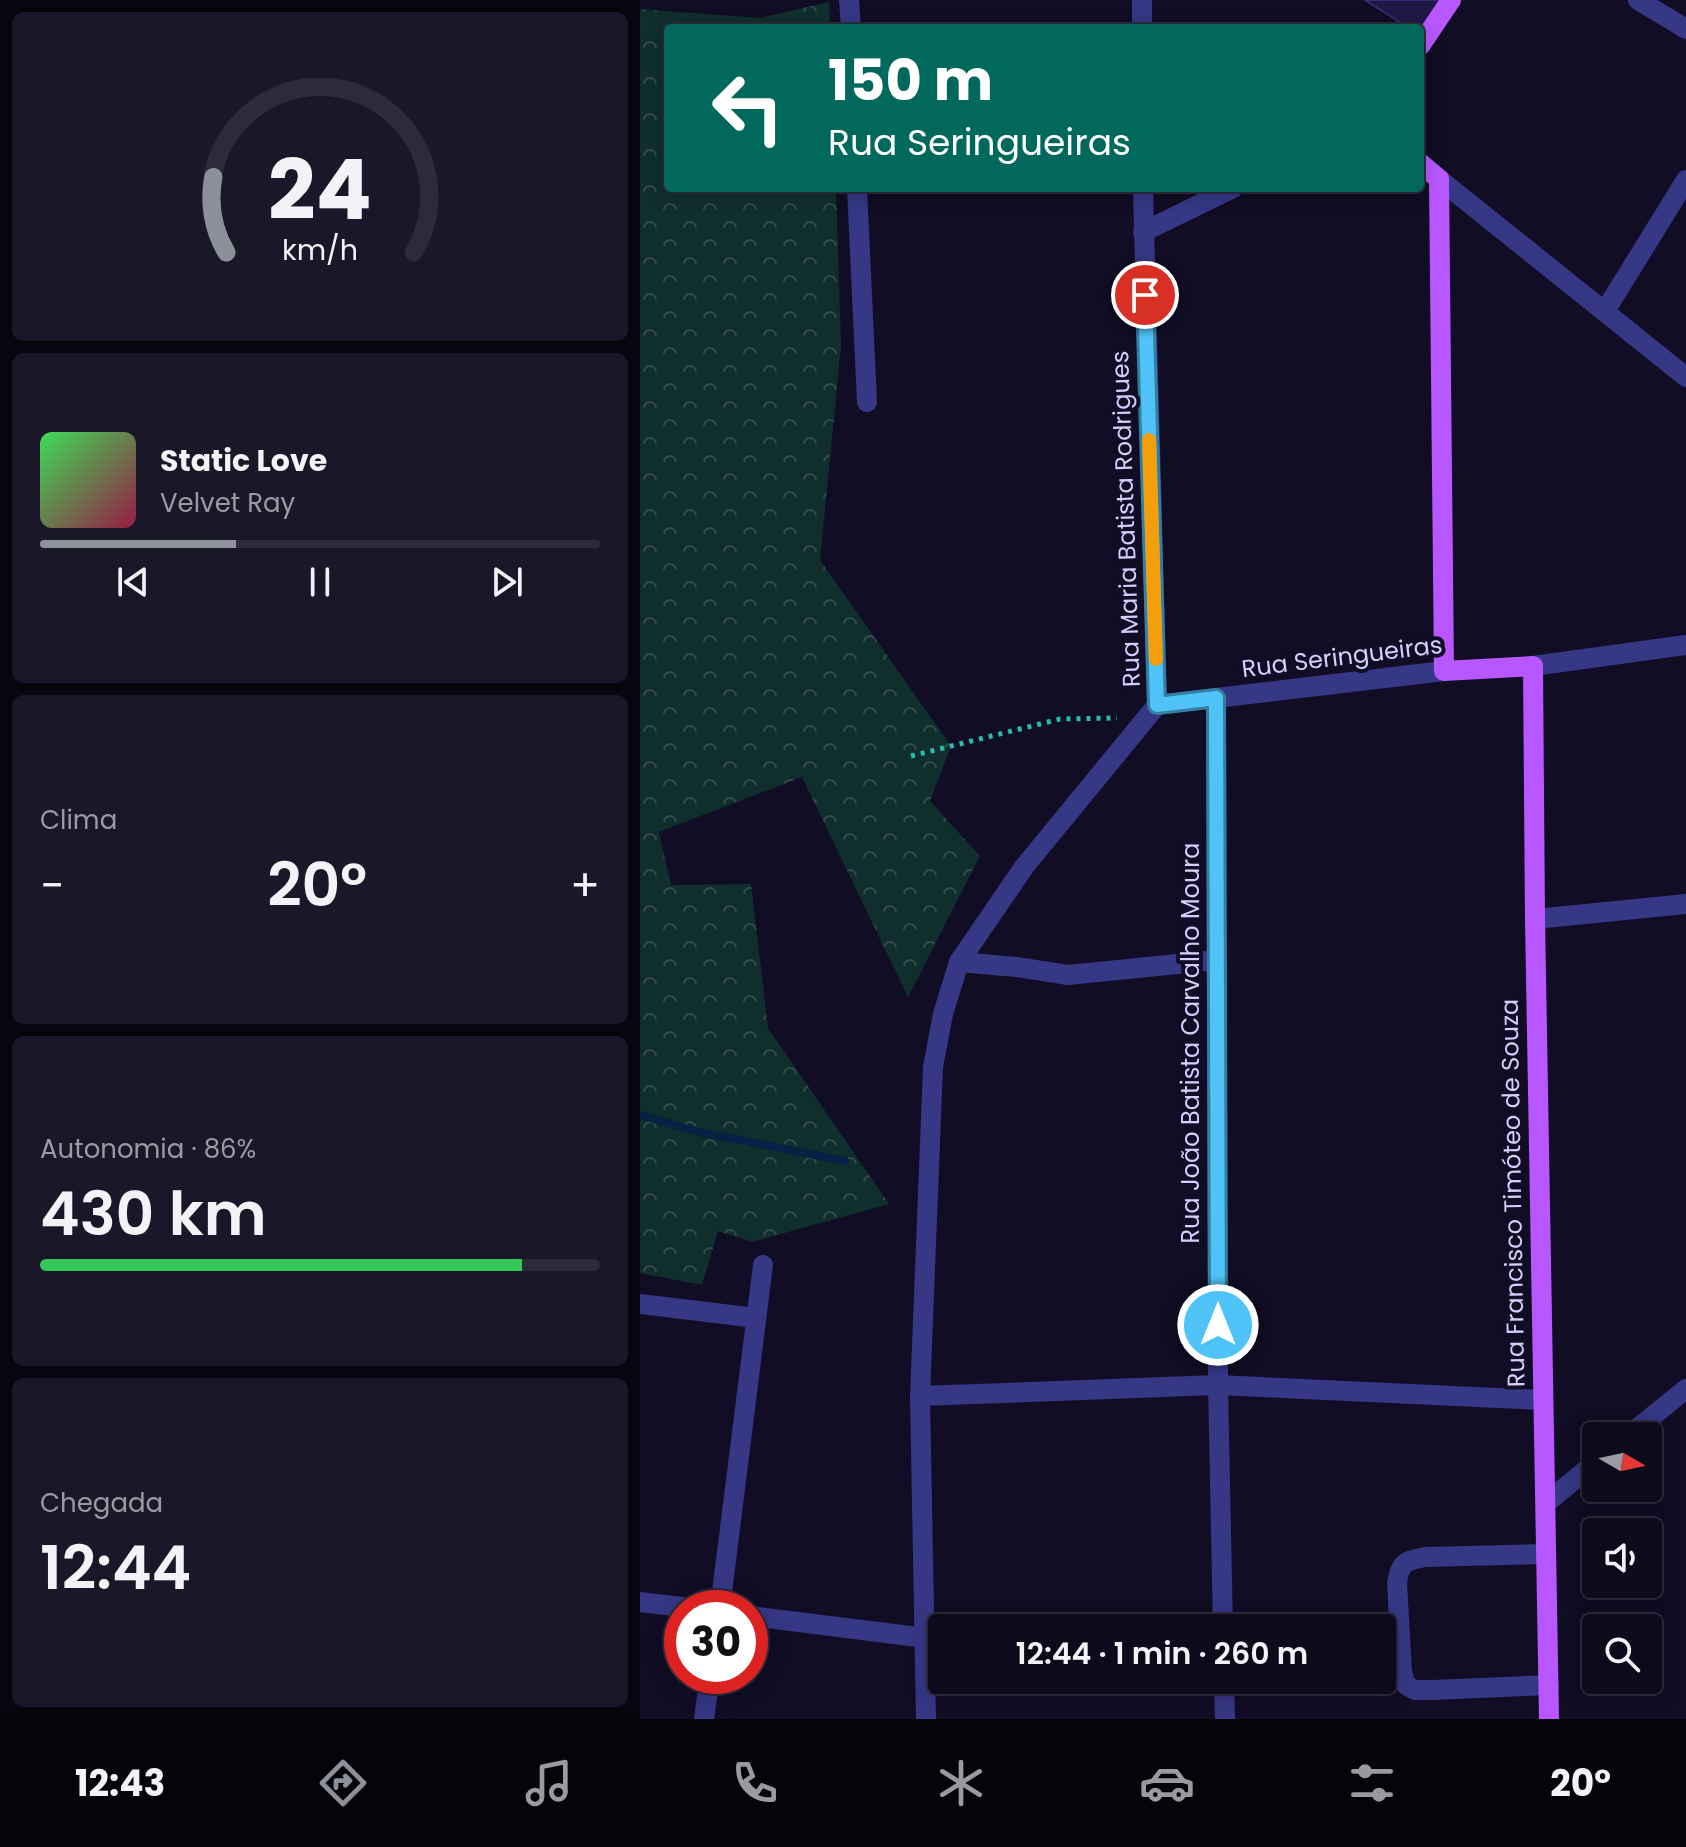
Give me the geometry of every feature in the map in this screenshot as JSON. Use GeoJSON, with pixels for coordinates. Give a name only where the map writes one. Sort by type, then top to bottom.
{"type":"FeatureCollection","features":[{"type":"Feature","properties":{"kind":"main road"},"geometry":{"type":"LineString","coordinates":[[1424,40],[1451,0]]}},
{"type":"Feature","properties":{"kind":"main road"},"geometry":{"type":"LineString","coordinates":[[1424,166],[1439,179],[1444,671]]}},
{"type":"Feature","properties":{"kind":"main road","name":"Rua Seringueiras"},"geometry":{"type":"LineString","coordinates":[[1444,671],[1533,666]]}},
{"type":"Feature","properties":{"kind":"main road","name":"Rua Francisco Timóteo de Souza"},"geometry":{"type":"LineString","coordinates":[[1533,666],[1549,1719]]}},
{"type":"Feature","properties":{"kind":"street"},"geometry":{"type":"LineString","coordinates":[[849,0],[851,24]]}},
{"type":"Feature","properties":{"kind":"street"},"geometry":{"type":"LineString","coordinates":[[1142,0],[1142,24]]}},
{"type":"Feature","properties":{"kind":"street"},"geometry":{"type":"LineString","coordinates":[[1638,0],[1686,29]]}},
{"type":"Feature","properties":{"kind":"street"},"geometry":{"type":"LineString","coordinates":[[1439,179],[1686,377]]}},
{"type":"Feature","properties":{"kind":"street"},"geometry":{"type":"LineString","coordinates":[[1605,311],[1686,180]]}},
{"type":"Feature","properties":{"kind":"street"},"geometry":{"type":"LineString","coordinates":[[857,192],[867,402]]}},
{"type":"Feature","properties":{"kind":"street","name":"Rua Maria Batista Rodrigues"},"geometry":{"type":"LineString","coordinates":[[1143,192],[1157,705]]}},
{"type":"Feature","properties":{"kind":"street"},"geometry":{"type":"LineString","coordinates":[[1143,232],[1225,192]]}},
{"type":"Feature","properties":{"kind":"street"},"geometry":{"type":"LineString","coordinates":[[1533,666],[1686,645]]}},
{"type":"Feature","properties":{"kind":"street","name":"Rua Seringueiras"},"geometry":{"type":"LineString","coordinates":[[1157,705],[1444,671]]}},
{"type":"Feature","properties":{"kind":"street","name":"Rua João Batista Carvalho Moura"},"geometry":{"type":"LineString","coordinates":[[1216,698],[1218,1385],[1223,1614]]}},
{"type":"Feature","properties":{"kind":"street"},"geometry":{"type":"LineString","coordinates":[[926,1719],[920,1396],[933,1067],[943,1014],[959,962],[1024,867],[1157,705]]}},
{"type":"Feature","properties":{"kind":"street"},"geometry":{"type":"LineString","coordinates":[[1535,919],[1686,904]]}},
{"type":"Feature","properties":{"kind":"street"},"geometry":{"type":"LineString","coordinates":[[959,962],[1068,975],[1217,960]]}},
{"type":"Feature","properties":{"kind":"street"},"geometry":{"type":"LineString","coordinates":[[722,1590],[763,1265]]}},
{"type":"Feature","properties":{"kind":"street"},"geometry":{"type":"LineString","coordinates":[[640,1304],[756,1318]]}},
{"type":"Feature","properties":{"kind":"street"},"geometry":{"type":"LineString","coordinates":[[920,1396],[1218,1385],[1543,1400]]}},
{"type":"Feature","properties":{"kind":"street"},"geometry":{"type":"LineString","coordinates":[[1645,1422],[1686,1389]]}},
{"type":"Feature","properties":{"kind":"street"},"geometry":{"type":"LineString","coordinates":[[1546,1503],[1582,1473]]}},
{"type":"Feature","properties":{"kind":"street"},"geometry":{"type":"LineString","coordinates":[[1546,1554],[1407,1560],[1399,1570],[1397,1583],[1402,1672],[1406,1685],[1415,1690],[1549,1685]]}},
{"type":"Feature","properties":{"kind":"street"},"geometry":{"type":"LineString","coordinates":[[640,1602],[664,1605]]}},
{"type":"Feature","properties":{"kind":"street"},"geometry":{"type":"LineString","coordinates":[[768,1618],[926,1638]]}},
{"type":"Feature","properties":{"kind":"street"},"geometry":{"type":"LineString","coordinates":[[704,1719],[707,1694]]}},
{"type":"Feature","properties":{"kind":"street"},"geometry":{"type":"LineString","coordinates":[[1224,1694],[1225,1719]]}},
{"type":"Feature","properties":{"kind":"path"},"geometry":{"type":"LineString","coordinates":[[911,756],[1060,719],[1118,718]]}},
{"type":"Feature","properties":{"kind":"green space"},"geometry":{"type":"Polygon","coordinates":[[[829,2],[830,24],[664,24],[664,192],[836,192],[841,346],[820,560],[951,746],[930,801],[980,856],[908,997],[802,777],[659,832],[671,885],[751,884],[768,1028],[889,1204],[752,1242],[718,1231],[702,1285],[640,1273],[640,9],[760,18],[829,2]]]}},
{"type":"Feature","properties":{"kind":"building"},"geometry":{"type":"Polygon","coordinates":[[[1365,0],[1446,0],[1424,30],[1424,24],[1403,24],[1365,0]]]}},
{"type":"Feature","properties":{"kind":"waterway"},"geometry":{"type":"LineString","coordinates":[[640,1115],[699,1132],[845,1161]]}},
{"type":"Feature","properties":{"kind":"slow traffic"},"geometry":{"type":"LineString","coordinates":[[1149,440],[1156,659]]}},
{"type":"Feature","properties":{"kind":"route"},"geometry":{"type":"LineString","coordinates":[[1145,295],[1157,705],[1216,698],[1218,1325]]}}]}
